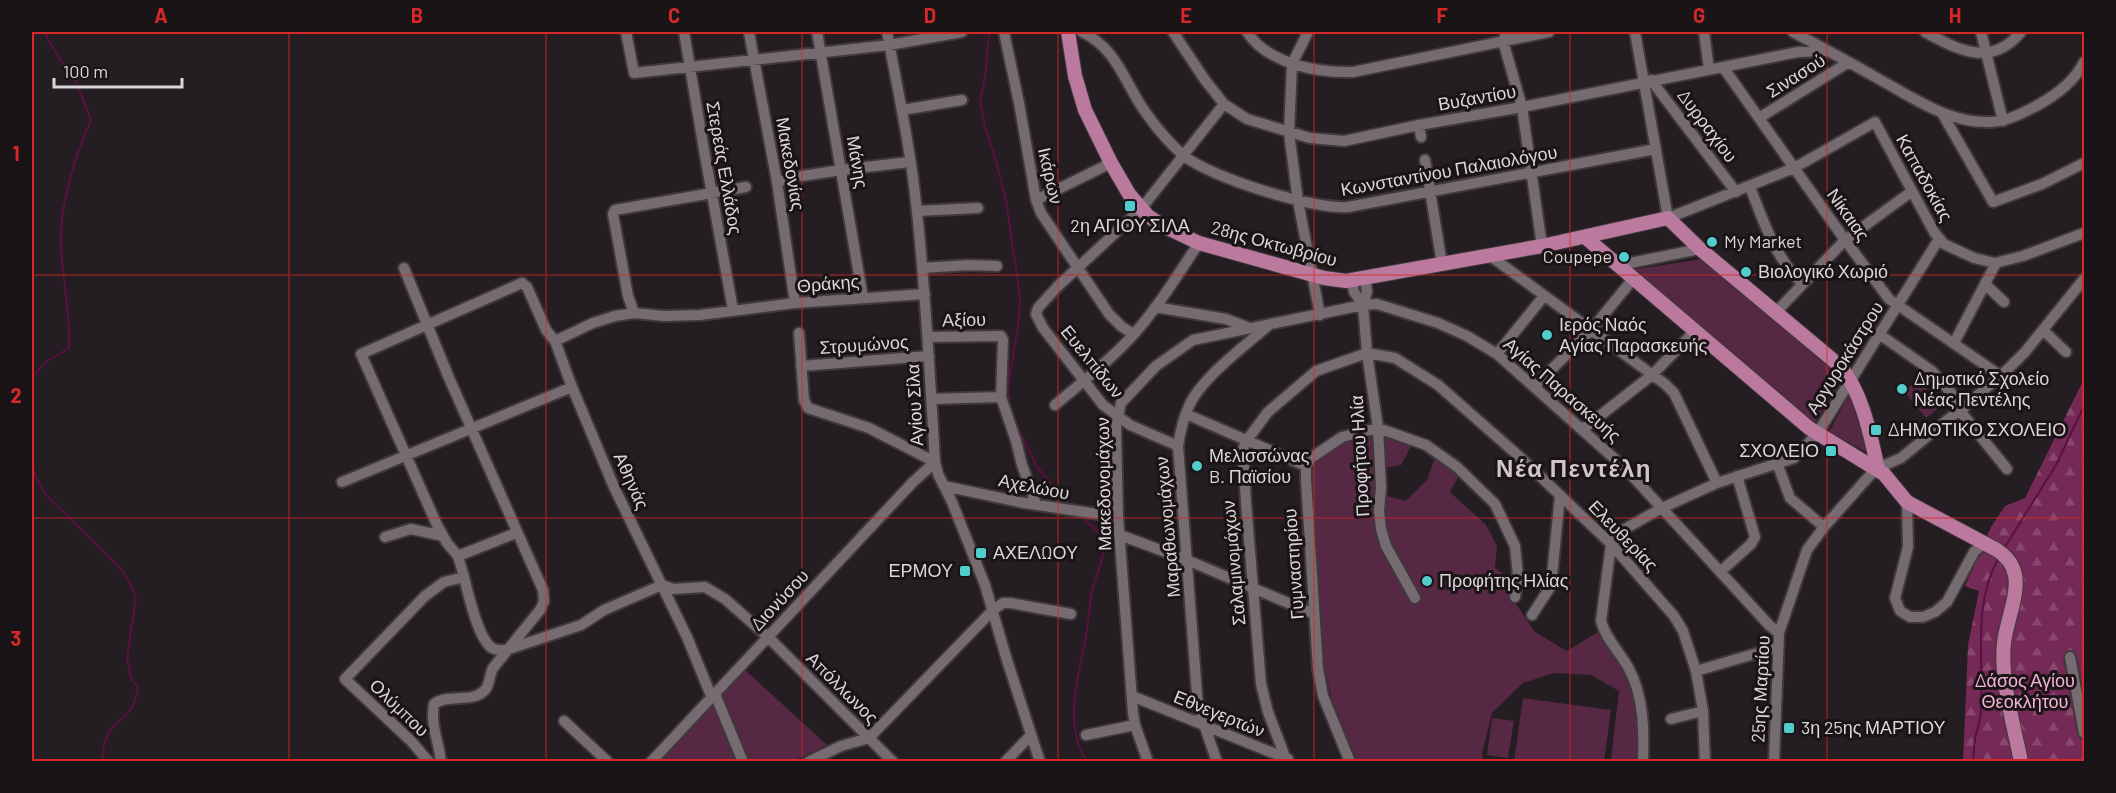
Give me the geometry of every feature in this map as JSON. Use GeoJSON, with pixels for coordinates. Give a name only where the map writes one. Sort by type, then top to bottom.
{"type":"FeatureCollection","features":[{"type":"Feature","properties":{"kind":"main road","name":"28ης Οκτωβρίου"},"geometry":{"type":"LineString","coordinates":[[1068,32],[1080,95],[1111,163],[1129,194],[1141,209],[1163,226],[1199,243],[1312,275],[1339,281],[1359,280],[1542,246],[1668,218]]}},
{"type":"Feature","properties":{"kind":"main road"},"geometry":{"type":"LineString","coordinates":[[1668,218],[1700,249],[1840,366],[1851,379],[1869,432],[1878,469]]}},
{"type":"Feature","properties":{"kind":"main road"},"geometry":{"type":"LineString","coordinates":[[1604,252],[1606,240],[1611,231]]}},
{"type":"Feature","properties":{"kind":"main road"},"geometry":{"type":"LineString","coordinates":[[1585,237],[1817,434],[1878,469],[1907,502],[2007,558],[2013,567],[2016,581],[2007,623],[2004,659],[2021,762]]}},
{"type":"Feature","properties":{"kind":"street"},"geometry":{"type":"LineString","coordinates":[[626,32],[634,73],[889,45],[962,32]]}},
{"type":"Feature","properties":{"kind":"street","name":"Στερεάς Ελλάδος"},"geometry":{"type":"LineString","coordinates":[[684,32],[733,310]]}},
{"type":"Feature","properties":{"kind":"street","name":"Μακεδονίας"},"geometry":{"type":"LineString","coordinates":[[749,32],[777,182],[795,303]]}},
{"type":"Feature","properties":{"kind":"street","name":"Μάνης"},"geometry":{"type":"LineString","coordinates":[[817,32],[863,298]]}},
{"type":"Feature","properties":{"kind":"street","name":"Αγίου Σίλα"},"geometry":{"type":"LineString","coordinates":[[886,32],[902,110],[917,211],[925,294],[935,462],[938,474],[970,545],[1040,762]]}},
{"type":"Feature","properties":{"kind":"street","name":"Ικάρων"},"geometry":{"type":"LineString","coordinates":[[1004,32],[1036,200],[1041,213],[1109,314],[1122,327],[1134,334]]}},
{"type":"Feature","properties":{"kind":"street","name":"Κωνσταντίνου Παλαιολόγου"},"geometry":{"type":"LineString","coordinates":[[1082,32],[1094,38],[1113,57],[1146,113],[1184,156],[1215,174],[1298,201],[1335,208],[1656,149]]}},
{"type":"Feature","properties":{"kind":"street","name":"Βυζαντίου"},"geometry":{"type":"LineString","coordinates":[[1173,32],[1224,104],[1246,119],[1310,138],[1344,141],[1647,80],[1798,52],[1828,51]]}},
{"type":"Feature","properties":{"kind":"street"},"geometry":{"type":"LineString","coordinates":[[1247,32],[1251,38],[1275,56],[1293,64],[1331,73],[1353,72],[1499,37],[1549,32]]}},
{"type":"Feature","properties":{"kind":"street"},"geometry":{"type":"LineString","coordinates":[[1308,32],[1293,64],[1289,133],[1298,201],[1320,315]]}},
{"type":"Feature","properties":{"kind":"street"},"geometry":{"type":"LineString","coordinates":[[1635,32],[1647,80],[1668,218],[1794,168]]}},
{"type":"Feature","properties":{"kind":"street"},"geometry":{"type":"LineString","coordinates":[[1704,32],[1709,69]]}},
{"type":"Feature","properties":{"kind":"street"},"geometry":{"type":"LineString","coordinates":[[1793,32],[1942,113],[1989,122],[2003,121],[2031,109],[2054,95],[2079,73],[2085,62]]}},
{"type":"Feature","properties":{"kind":"street"},"geometry":{"type":"LineString","coordinates":[[1924,32],[1955,48],[1987,54],[2010,43],[2021,32]]}},
{"type":"Feature","properties":{"kind":"street"},"geometry":{"type":"LineString","coordinates":[[1981,32],[2003,121]]}},
{"type":"Feature","properties":{"kind":"street"},"geometry":{"type":"LineString","coordinates":[[1499,37],[1522,107],[1542,246]]}},
{"type":"Feature","properties":{"kind":"street","name":"Σινασού"},"geometry":{"type":"LineString","coordinates":[[1759,118],[1849,62]]}},
{"type":"Feature","properties":{"kind":"street","name":"Νίκαιας"},"geometry":{"type":"LineString","coordinates":[[1724,67],[1889,299],[2001,376]]}},
{"type":"Feature","properties":{"kind":"street","name":"Δυρραχίου"},"geometry":{"type":"LineString","coordinates":[[1647,80],[1736,192]]}},
{"type":"Feature","properties":{"kind":"street"},"geometry":{"type":"LineString","coordinates":[[902,110],[962,100]]}},
{"type":"Feature","properties":{"kind":"street"},"geometry":{"type":"LineString","coordinates":[[1077,267],[1141,209],[1224,104]]}},
{"type":"Feature","properties":{"kind":"street"},"geometry":{"type":"LineString","coordinates":[[1942,113],[1993,202],[2042,184],[2085,163]]}},
{"type":"Feature","properties":{"kind":"street","name":"Καπαδοκίας"},"geometry":{"type":"LineString","coordinates":[[1794,168],[1875,122],[1911,192],[1939,239],[1960,253],[1996,262],[2023,256],[2085,233]]}},
{"type":"Feature","properties":{"kind":"street"},"geometry":{"type":"LineString","coordinates":[[1419,125],[1421,137]]}},
{"type":"Feature","properties":{"kind":"street"},"geometry":{"type":"LineString","coordinates":[[1425,160],[1442,264]]}},
{"type":"Feature","properties":{"kind":"street"},"geometry":{"type":"LineString","coordinates":[[802,176],[909,162]]}},
{"type":"Feature","properties":{"kind":"street"},"geometry":{"type":"LineString","coordinates":[[1036,200],[1111,163]]}},
{"type":"Feature","properties":{"kind":"street"},"geometry":{"type":"LineString","coordinates":[[777,182],[789,179]]}},
{"type":"Feature","properties":{"kind":"street"},"geometry":{"type":"LineString","coordinates":[[634,313],[622,265],[615,210],[747,187]]}},
{"type":"Feature","properties":{"kind":"street"},"geometry":{"type":"LineString","coordinates":[[1750,187],[1778,251],[1792,274],[1802,283]]}},
{"type":"Feature","properties":{"kind":"street"},"geometry":{"type":"LineString","coordinates":[[1776,312],[1845,240],[1911,192]]}},
{"type":"Feature","properties":{"kind":"street"},"geometry":{"type":"LineString","coordinates":[[917,211],[978,208]]}},
{"type":"Feature","properties":{"kind":"street","name":"Αργυροκάστρου"},"geometry":{"type":"LineString","coordinates":[[1611,544],[1623,530],[1662,508],[1717,483],[1794,458],[1817,434],[1939,239]]}},
{"type":"Feature","properties":{"kind":"street"},"geometry":{"type":"LineString","coordinates":[[1055,405],[1134,334],[1199,243]]}},
{"type":"Feature","properties":{"kind":"street"},"geometry":{"type":"LineString","coordinates":[[1622,268],[1630,263],[1700,249]]}},
{"type":"Feature","properties":{"kind":"street"},"geometry":{"type":"LineString","coordinates":[[1489,255],[1592,329],[1674,393],[1717,483]]}},
{"type":"Feature","properties":{"kind":"street"},"geometry":{"type":"LineString","coordinates":[[1954,344],[1996,262]]}},
{"type":"Feature","properties":{"kind":"street"},"geometry":{"type":"LineString","coordinates":[[922,268],[997,266]]}},
{"type":"Feature","properties":{"kind":"street","name":"Ευελπίδων"},"geometry":{"type":"LineString","coordinates":[[1077,267],[1038,308],[1037,320],[1103,405],[1117,417],[1145,433],[1178,446]]}},
{"type":"Feature","properties":{"kind":"street"},"geometry":{"type":"LineString","coordinates":[[404,268],[471,429],[507,505],[516,533],[533,563],[543,590],[544,601],[540,610],[489,674],[488,685],[481,693],[441,699],[434,704],[436,739],[441,762]]}},
{"type":"Feature","properties":{"kind":"street"},"geometry":{"type":"LineString","coordinates":[[1535,386],[1592,329],[1633,279]]}},
{"type":"Feature","properties":{"kind":"street"},"geometry":{"type":"LineString","coordinates":[[1878,469],[1902,458],[2001,376],[2085,279]]}},
{"type":"Feature","properties":{"kind":"street","name":"Προφήτου Ηλία"},"geometry":{"type":"LineString","coordinates":[[1359,280],[1354,292],[1364,305],[1367,353],[1374,392],[1382,487],[1379,510],[1381,529],[1386,546],[1415,598]]}},
{"type":"Feature","properties":{"kind":"street","name":"Αθηνάς"},"geometry":{"type":"LineString","coordinates":[[427,325],[522,283],[527,287],[546,330],[555,341],[614,487],[687,637],[743,762]]}},
{"type":"Feature","properties":{"kind":"street"},"geometry":{"type":"LineString","coordinates":[[1985,284],[2004,302]]}},
{"type":"Feature","properties":{"kind":"street","name":"Θράκης"},"geometry":{"type":"LineString","coordinates":[[555,341],[593,323],[634,313],[664,316],[700,315],[795,303],[925,294]]}},
{"type":"Feature","properties":{"kind":"street"},"geometry":{"type":"LineString","coordinates":[[1497,354],[1544,296]]}},
{"type":"Feature","properties":{"kind":"street","name":"Αγίας Παρασκευής"},"geometry":{"type":"LineString","coordinates":[[1364,305],[1377,304],[1438,323],[1467,336],[1497,354],[1584,429],[1625,468],[1769,625],[1779,633]]}},
{"type":"Feature","properties":{"kind":"street","name":"Μακεδονομάχων"},"geometry":{"type":"LineString","coordinates":[[1148,762],[1135,725],[1118,518],[1117,417],[1121,403],[1125,396],[1156,366],[1193,340],[1247,327],[1364,305]]}},
{"type":"Feature","properties":{"kind":"street"},"geometry":{"type":"LineString","coordinates":[[1155,307],[1226,319],[1247,327]]}},
{"type":"Feature","properties":{"kind":"street","name":"Μαραθωνομάχων"},"geometry":{"type":"LineString","coordinates":[[1217,762],[1198,707],[1178,446],[1189,405],[1206,383],[1271,323]]}},
{"type":"Feature","properties":{"kind":"street"},"geometry":{"type":"LineString","coordinates":[[427,325],[361,354],[443,536],[458,556],[475,618],[490,646],[498,651],[506,650],[581,625],[604,610],[662,585]]}},
{"type":"Feature","properties":{"kind":"street"},"geometry":{"type":"LineString","coordinates":[[2043,330],[2066,352]]}},
{"type":"Feature","properties":{"kind":"street"},"geometry":{"type":"LineString","coordinates":[[1584,429],[1652,375],[1695,331]]}},
{"type":"Feature","properties":{"kind":"street"},"geometry":{"type":"LineString","coordinates":[[799,333],[804,400],[807,408],[864,425],[935,462]]}},
{"type":"Feature","properties":{"kind":"street"},"geometry":{"type":"LineString","coordinates":[[1879,334],[1932,371],[2007,469]]}},
{"type":"Feature","properties":{"kind":"street","name":"Αξίου"},"geometry":{"type":"LineString","coordinates":[[928,337],[1001,336],[1003,340],[1001,396]]}},
{"type":"Feature","properties":{"kind":"street"},"geometry":{"type":"LineString","coordinates":[[1247,440],[1268,412],[1316,371],[1367,353]]}},
{"type":"Feature","properties":{"kind":"street","name":"Ελευθερίας"},"geometry":{"type":"LineString","coordinates":[[1367,353],[1395,358],[1438,385],[1611,544],[1674,616],[1683,631],[1696,671],[1703,711],[1705,762]]}},
{"type":"Feature","properties":{"kind":"street","name":"Στρυμώνος"},"geometry":{"type":"LineString","coordinates":[[801,366],[929,356]]}},
{"type":"Feature","properties":{"kind":"street"},"geometry":{"type":"LineString","coordinates":[[342,482],[572,387]]}},
{"type":"Feature","properties":{"kind":"street"},"geometry":{"type":"LineString","coordinates":[[931,399],[1001,396],[1036,504]]}},
{"type":"Feature","properties":{"kind":"street"},"geometry":{"type":"LineString","coordinates":[[1186,414],[1306,466],[1311,458],[1342,437],[1378,428],[1426,445],[1443,456],[1495,504],[1515,546],[1518,561],[1515,597]]}},
{"type":"Feature","properties":{"kind":"street","name":"Σαλαμινομάχων"},"geometry":{"type":"LineString","coordinates":[[1247,440],[1243,459],[1261,684],[1268,712],[1288,761]]}},
{"type":"Feature","properties":{"kind":"street","name":"Διονύσου"},"geometry":{"type":"LineString","coordinates":[[651,762],[912,483],[935,462]]}},
{"type":"Feature","properties":{"kind":"street"},"geometry":{"type":"LineString","coordinates":[[1777,463],[1790,498],[1824,527]]}},
{"type":"Feature","properties":{"kind":"street","name":"Γυμναστηρίου"},"geometry":{"type":"LineString","coordinates":[[1306,466],[1318,669],[1321,689],[1331,720],[1350,762]]}},
{"type":"Feature","properties":{"kind":"street","name":"25ης Μαρτίου"},"geometry":{"type":"LineString","coordinates":[[1774,762],[1779,633],[1808,550],[1824,527],[1878,469]]}},
{"type":"Feature","properties":{"kind":"street"},"geometry":{"type":"LineString","coordinates":[[1720,572],[1751,544],[1755,537],[1737,476]]}},
{"type":"Feature","properties":{"kind":"street","name":"Αχελώου"},"geometry":{"type":"LineString","coordinates":[[944,486],[1118,518]]}},
{"type":"Feature","properties":{"kind":"street"},"geometry":{"type":"LineString","coordinates":[[1532,615],[1551,586],[1560,495]]}},
{"type":"Feature","properties":{"kind":"street"},"geometry":{"type":"LineString","coordinates":[[1907,502],[1908,547],[1895,597],[1900,611],[1910,617],[1923,618],[1947,602],[1974,552],[1983,544]]}},
{"type":"Feature","properties":{"kind":"street"},"geometry":{"type":"LineString","coordinates":[[385,537],[411,529],[443,536]]}},
{"type":"Feature","properties":{"kind":"street"},"geometry":{"type":"LineString","coordinates":[[458,556],[516,533]]}},
{"type":"Feature","properties":{"kind":"street"},"geometry":{"type":"LineString","coordinates":[[1120,535],[1187,560],[1314,614]]}},
{"type":"Feature","properties":{"kind":"street"},"geometry":{"type":"LineString","coordinates":[[1611,544],[1601,621],[1604,632],[1633,677],[1644,724],[1643,762]]}},
{"type":"Feature","properties":{"kind":"street","name":"Ολύμπου"},"geometry":{"type":"LineString","coordinates":[[430,762],[345,679],[425,596],[444,582],[464,577]]}},
{"type":"Feature","properties":{"kind":"street","name":"Απόλλωνος"},"geometry":{"type":"LineString","coordinates":[[662,585],[673,589],[700,586],[726,599],[768,637],[893,762]]}},
{"type":"Feature","properties":{"kind":"street"},"geometry":{"type":"LineString","coordinates":[[808,762],[842,746],[869,738],[992,611],[1003,603],[1071,614]]}},
{"type":"Feature","properties":{"kind":"street"},"geometry":{"type":"LineString","coordinates":[[1696,671],[1778,647]]}},
{"type":"Feature","properties":{"kind":"street"},"geometry":{"type":"LineString","coordinates":[[2070,657],[2085,733]]}},
{"type":"Feature","properties":{"kind":"street","name":"Εθνεγερτών"},"geometry":{"type":"LineString","coordinates":[[1132,696],[1288,761]]}},
{"type":"Feature","properties":{"kind":"street"},"geometry":{"type":"LineString","coordinates":[[1671,719],[1703,711]]}},
{"type":"Feature","properties":{"kind":"street"},"geometry":{"type":"LineString","coordinates":[[564,721],[608,762]]}},
{"type":"Feature","properties":{"kind":"street"},"geometry":{"type":"LineString","coordinates":[[1086,735],[1135,725]]}},
{"type":"Feature","properties":{"kind":"street"},"geometry":{"type":"LineString","coordinates":[[1005,762],[1032,735]]}},
{"type":"Feature","properties":{"kind":"street"},"geometry":{"type":"LineString","coordinates":[[430,762],[436,739]]}},
{"type":"Feature","properties":{"kind":"shaded area"},"geometry":{"type":"Polygon","coordinates":[[[1702,259],[1842,373],[1840,381],[1815,423],[1631,270],[1702,259]]]}},
{"type":"Feature","properties":{"kind":"shaded area"},"geometry":{"type":"Polygon","coordinates":[[[1918,379],[1941,406],[1926,418],[1904,391],[1918,379]]]}},
{"type":"Feature","properties":{"kind":"shaded area"},"geometry":{"type":"Polygon","coordinates":[[[1848,397],[1851,397],[1868,453],[1829,432],[1848,397]]]}},
{"type":"Feature","properties":{"kind":"shaded area"},"geometry":{"type":"Polygon","coordinates":[[[1374,431],[1413,443],[1401,465],[1384,468],[1384,495],[1406,501],[1427,480],[1436,455],[1460,474],[1450,492],[1486,525],[1497,546],[1495,568],[1512,580],[1510,600],[1516,604],[1535,632],[1567,651],[1598,632],[1622,671],[1635,702],[1638,726],[1637,761],[1613,761],[1611,758],[1619,691],[1591,675],[1554,673],[1523,683],[1492,713],[1482,754],[1483,761],[1353,761],[1337,722],[1325,671],[1308,475],[1313,464],[1337,440],[1374,431]]]}},
{"type":"Feature","properties":{"kind":"shaded area"},"geometry":{"type":"Polygon","coordinates":[[[744,669],[827,745],[793,761],[661,762],[659,759],[744,669]]]}},
{"type":"Feature","properties":{"kind":"shaded area"},"geometry":{"type":"Polygon","coordinates":[[[1523,698],[1611,710],[1604,761],[1514,761],[1523,698]]]}},
{"type":"Feature","properties":{"kind":"shaded area"},"geometry":{"type":"Polygon","coordinates":[[[1492,718],[1514,721],[1508,758],[1487,755],[1492,718]]]}},
{"type":"Feature","properties":{"kind":"green space","name":"Δάσος Αγίου Θεοκλήτου"},"geometry":{"type":"Polygon","coordinates":[[[2084,379],[2084,761],[1963,762],[1968,645],[1979,591],[1965,586],[1991,527],[2005,506],[2025,498],[2084,379]]]}},
{"type":"Feature","properties":{"kind":"waterway"},"geometry":{"type":"LineString","coordinates":[[32,377],[46,362],[69,348],[61,250],[62,218],[73,168],[91,120],[76,81],[44,32]]}},
{"type":"Feature","properties":{"kind":"waterway"},"geometry":{"type":"LineString","coordinates":[[989,34],[980,101],[1006,201],[1020,296],[1019,319],[1008,388],[1010,409]]}},
{"type":"Feature","properties":{"kind":"waterway"},"geometry":{"type":"LineString","coordinates":[[2003,550],[2056,465],[2084,406]]}},
{"type":"Feature","properties":{"kind":"waterway"},"geometry":{"type":"LineString","coordinates":[[1017,426],[1037,467],[1070,506]]}},
{"type":"Feature","properties":{"kind":"waterway"},"geometry":{"type":"LineString","coordinates":[[32,455],[35,476],[46,495],[123,571],[136,597],[127,658],[131,677],[138,689],[131,709],[108,735],[103,751],[104,762]]}},
{"type":"Feature","properties":{"kind":"waterway"},"geometry":{"type":"LineString","coordinates":[[1078,514],[1099,534],[1103,543],[1101,564],[1092,590],[1074,700],[1075,732],[1079,747],[1087,762]]}},
{"type":"Feature","properties":{"kind":"waterway"},"geometry":{"type":"LineString","coordinates":[[1973,762],[1975,737],[1981,714],[1982,613],[1985,594],[1999,557]]}},
{"type":"Feature","properties":{"kind":"place","name":"2η ΑΓΙΟΥ ΣΙΛΑ"},"geometry":{"type":"Point","coordinates":[1130,206]}},
{"type":"Feature","properties":{"kind":"place","name":"My Market"},"geometry":{"type":"Point","coordinates":[1712,242]}},
{"type":"Feature","properties":{"kind":"place","name":"Coupepe"},"geometry":{"type":"Point","coordinates":[1624,257]}},
{"type":"Feature","properties":{"kind":"place","name":"Βιολογικό Χωριό"},"geometry":{"type":"Point","coordinates":[1746,272]}},
{"type":"Feature","properties":{"kind":"place","name":"Ιερός Ναός Αγίας Παρασκευής"},"geometry":{"type":"Point","coordinates":[1547,335]}},
{"type":"Feature","properties":{"kind":"place","name":"Δημοτικό Σχολείο Νέας Πεντέλης"},"geometry":{"type":"Point","coordinates":[1902,389]}},
{"type":"Feature","properties":{"kind":"place","name":"ΔΗΜΟΤΙΚΟ ΣΧΟΛΕΙΟ"},"geometry":{"type":"Point","coordinates":[1876,430]}},
{"type":"Feature","properties":{"kind":"place","name":"ΣΧΟΛΕΙΟ"},"geometry":{"type":"Point","coordinates":[1831,451]}},
{"type":"Feature","properties":{"kind":"place","name":"Μελισσώνας B. Παϊσίου"},"geometry":{"type":"Point","coordinates":[1197,466]}},
{"type":"Feature","properties":{"kind":"place","name":"ΑΧΕΛΩΟΥ"},"geometry":{"type":"Point","coordinates":[981,553]}},
{"type":"Feature","properties":{"kind":"place","name":"ΕΡΜΟΥ"},"geometry":{"type":"Point","coordinates":[965,571]}},
{"type":"Feature","properties":{"kind":"place","name":"Προφήτης Ηλίας"},"geometry":{"type":"Point","coordinates":[1427,581]}},
{"type":"Feature","properties":{"kind":"place","name":"3η 25ης ΜΑΡΤΙΟΥ"},"geometry":{"type":"Point","coordinates":[1789,728]}},
{"type":"Feature","properties":{"kind":"district","name":"Νέα Πεντέλη"},"geometry":{"type":"Point","coordinates":[1574,469]}}]}
